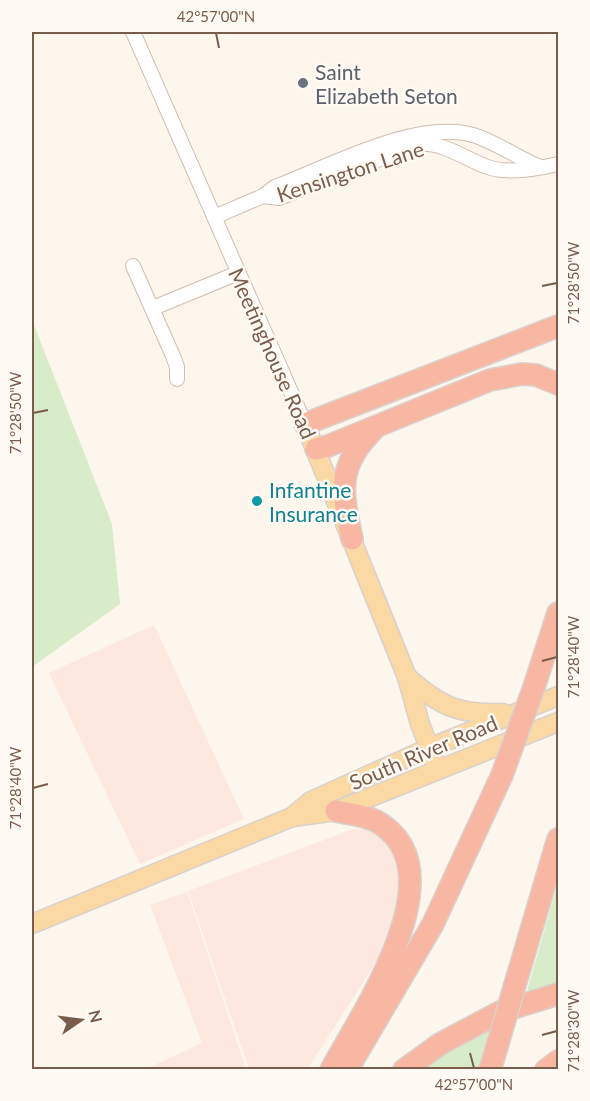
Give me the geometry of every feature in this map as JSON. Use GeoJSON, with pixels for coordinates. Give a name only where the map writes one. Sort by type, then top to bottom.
{"type":"FeatureCollection","features":[{"type":"Feature","properties":{"kind":"highway"},"geometry":{"type":"LineString","coordinates":[[305,424],[558,326]]}},
{"type":"Feature","properties":{"kind":"highway"},"geometry":{"type":"LineString","coordinates":[[316,449],[469,387],[508,375],[536,375],[558,384]]}},
{"type":"Feature","properties":{"kind":"highway"},"geometry":{"type":"LineString","coordinates":[[352,539],[343,499],[344,474],[355,451],[381,423]]}},
{"type":"Feature","properties":{"kind":"highway"},"geometry":{"type":"LineString","coordinates":[[346,1070],[433,924],[502,774],[534,687],[555,623],[558,604]]}},
{"type":"Feature","properties":{"kind":"highway"},"geometry":{"type":"LineString","coordinates":[[331,1070],[388,964],[407,914],[411,888],[405,858],[387,829],[369,818],[336,811]]}},
{"type":"Feature","properties":{"kind":"highway"},"geometry":{"type":"LineString","coordinates":[[490,1070],[558,839]]}},
{"type":"Feature","properties":{"kind":"highway"},"geometry":{"type":"LineString","coordinates":[[404,1070],[440,1044],[500,1012],[558,994]]}},
{"type":"Feature","properties":{"kind":"highway"},"geometry":{"type":"LineString","coordinates":[[546,1070],[558,1061]]}},
{"type":"Feature","properties":{"kind":"main road","name":"Meetinghouse Road"},"geometry":{"type":"LineString","coordinates":[[305,424],[407,677],[418,694],[435,746],[445,767]]}},
{"type":"Feature","properties":{"kind":"main road"},"geometry":{"type":"LineString","coordinates":[[407,677],[448,708],[486,714],[516,713]]}},
{"type":"Feature","properties":{"kind":"main road","name":"South River Road"},"geometry":{"type":"LineString","coordinates":[[292,817],[311,801],[435,746],[558,696]]}},
{"type":"Feature","properties":{"kind":"main road","name":"South River Road"},"geometry":{"type":"LineString","coordinates":[[32,924],[292,817],[336,811],[558,722]]}},
{"type":"Feature","properties":{"kind":"street","name":"Meetinghouse Road"},"geometry":{"type":"LineString","coordinates":[[133,32],[305,424]]}},
{"type":"Feature","properties":{"kind":"street","name":"Kensington Lane"},"geometry":{"type":"LineString","coordinates":[[214,217],[263,196],[275,187],[412,134],[425,132],[474,136],[540,167]]}},
{"type":"Feature","properties":{"kind":"street","name":"Kensington Lane"},"geometry":{"type":"LineString","coordinates":[[263,196],[279,198],[419,144],[439,146],[493,169],[558,164]]}},
{"type":"Feature","properties":{"kind":"street"},"geometry":{"type":"LineString","coordinates":[[133,266],[177,367],[177,379]]}},
{"type":"Feature","properties":{"kind":"street"},"geometry":{"type":"LineString","coordinates":[[153,308],[238,273]]}},
{"type":"Feature","properties":{"kind":"shaded area"},"geometry":{"type":"Polygon","coordinates":[[[154,625],[244,819],[140,864],[49,673],[154,625]]]}},
{"type":"Feature","properties":{"kind":"shaded area"},"geometry":{"type":"Polygon","coordinates":[[[353,829],[370,830],[387,842],[402,865],[397,929],[307,1070],[249,1069],[188,891],[353,829]]]}},
{"type":"Feature","properties":{"kind":"shaded area"},"geometry":{"type":"Polygon","coordinates":[[[187,892],[246,1069],[146,1069],[202,1043],[150,905],[187,892]]]}},
{"type":"Feature","properties":{"kind":"green space"},"geometry":{"type":"Polygon","coordinates":[[[32,320],[112,524],[120,604],[32,667],[32,320]]]}},
{"type":"Feature","properties":{"kind":"green space"},"geometry":{"type":"Polygon","coordinates":[[[558,882],[558,983],[527,991],[558,882]]]}},
{"type":"Feature","properties":{"kind":"green space"},"geometry":{"type":"Polygon","coordinates":[[[490,1028],[478,1069],[422,1070],[435,1059],[490,1028]]]}},
{"type":"Feature","properties":{"kind":"place","name":"Saint Elizabeth Seton"},"geometry":{"type":"Point","coordinates":[303,83]}},
{"type":"Feature","properties":{"kind":"place","name":"Infantine Insurance"},"geometry":{"type":"Point","coordinates":[257,501]}}]}
